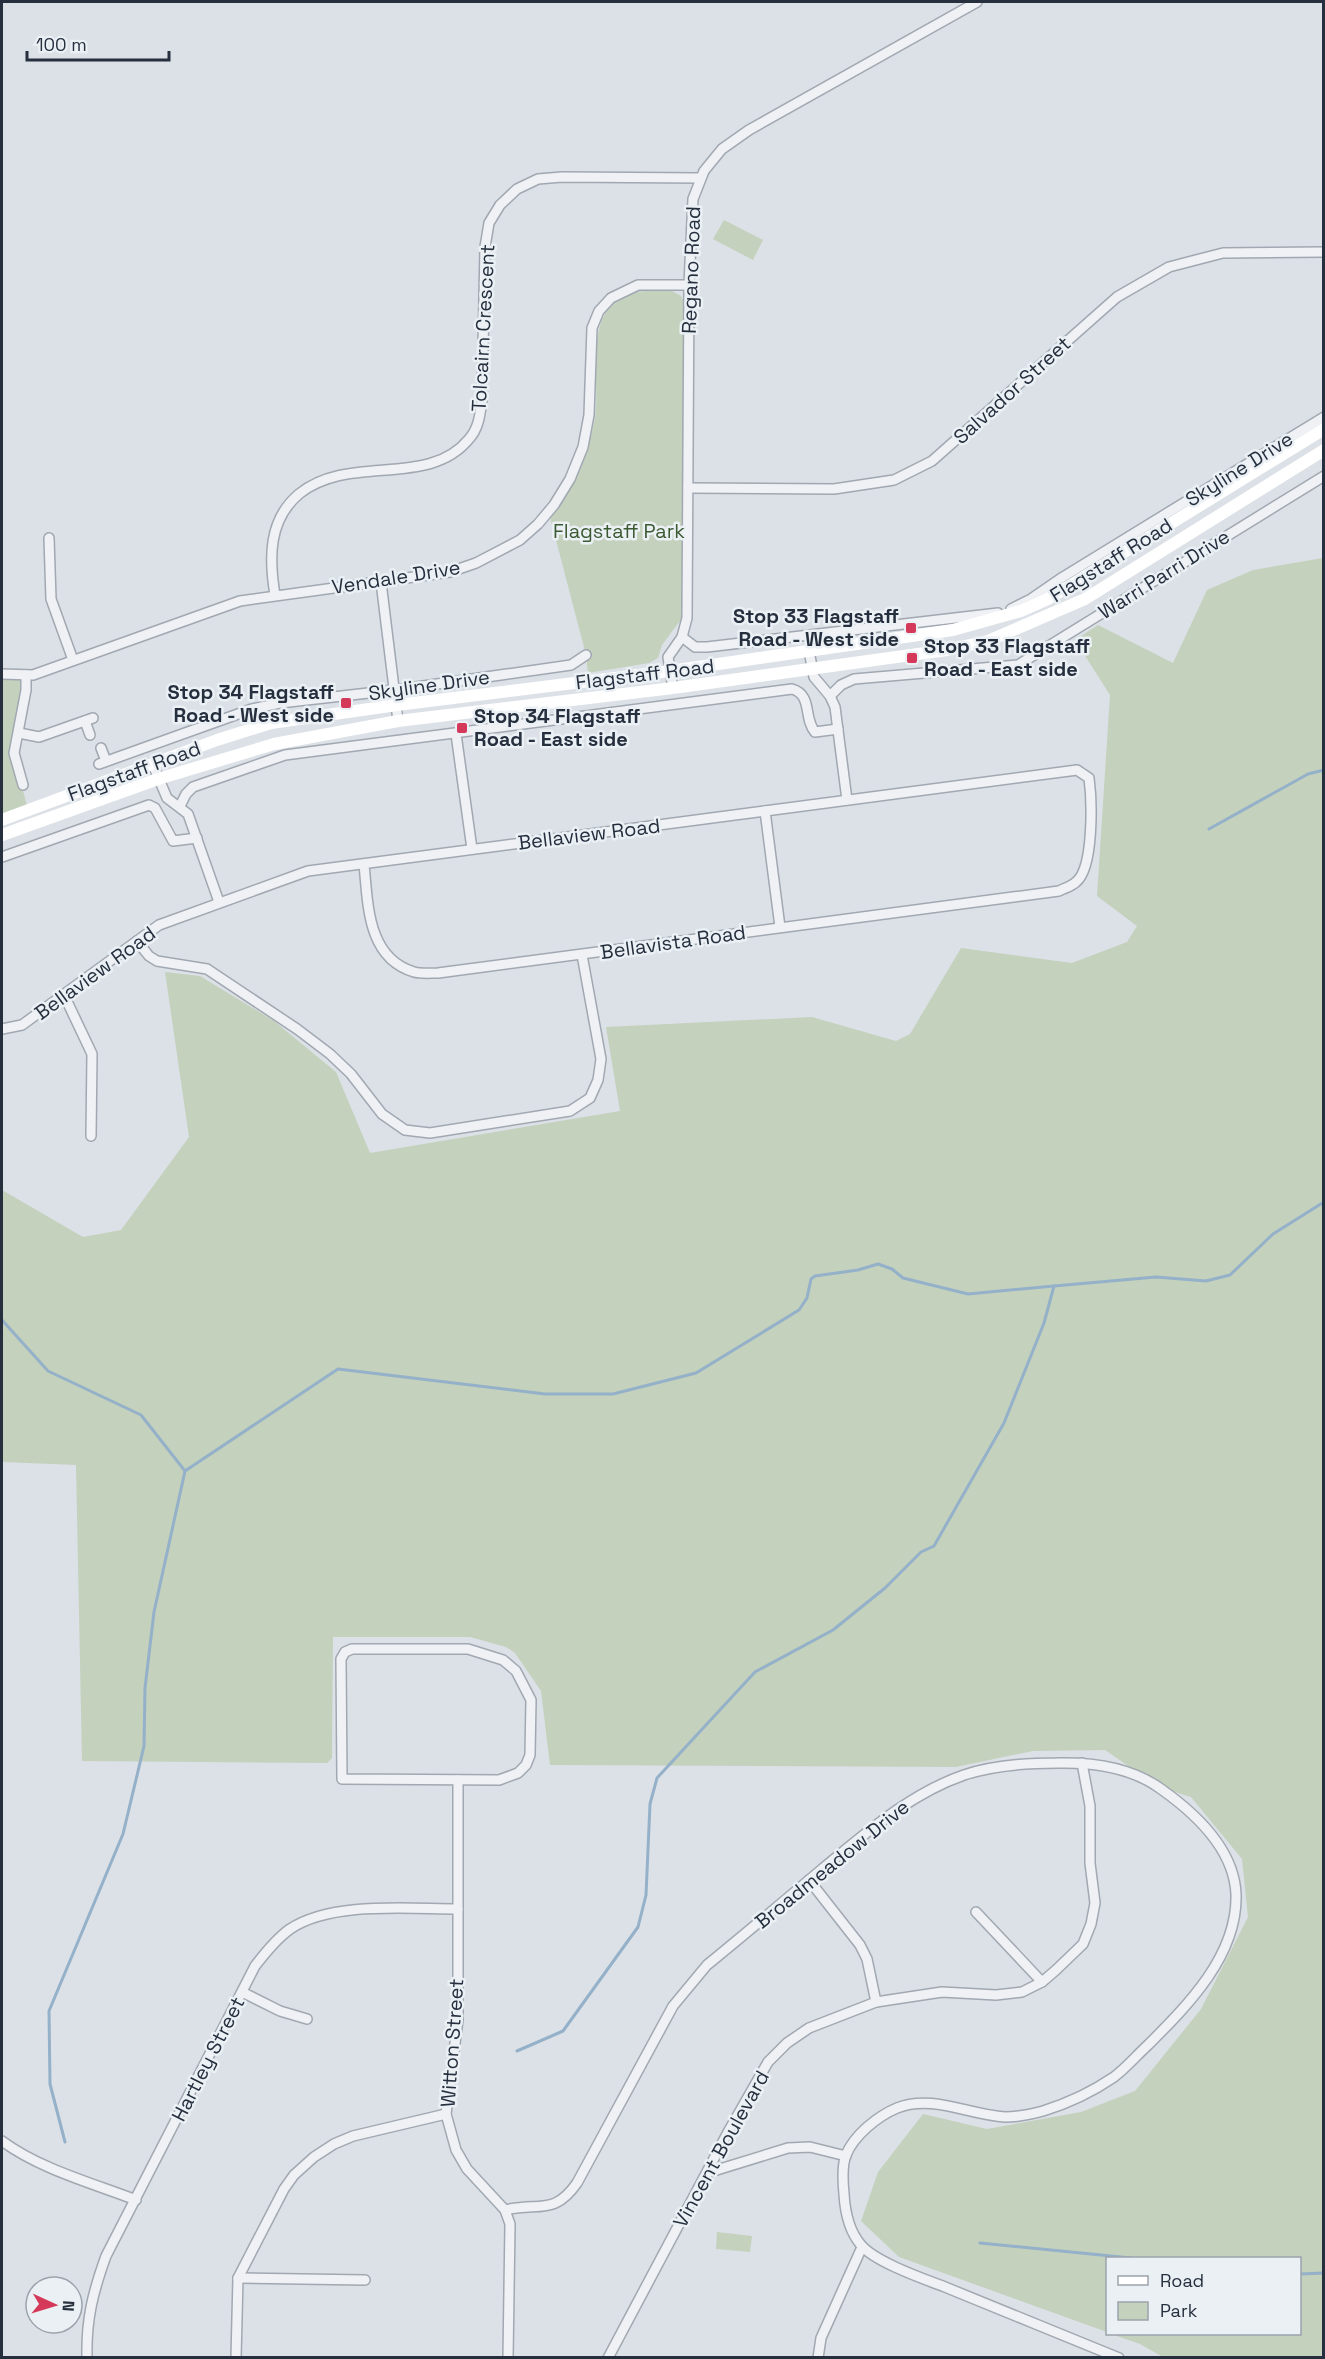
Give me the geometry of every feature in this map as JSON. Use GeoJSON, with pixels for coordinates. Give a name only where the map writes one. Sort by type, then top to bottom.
{"type":"FeatureCollection","features":[{"type":"Feature","properties":{"kind":"main road","name":"Flagstaff Road"},"geometry":{"type":"LineString","coordinates":[[2,820],[217,740],[271,723],[670,671],[953,630],[1021,611],[1048,599],[1323,429]]}},
{"type":"Feature","properties":{"kind":"main road","name":"Flagstaff Road"},"geometry":{"type":"LineString","coordinates":[[2,835],[158,779],[274,744],[398,721],[673,688],[947,650],[988,640],[1085,599],[1323,450]]}},
{"type":"Feature","properties":{"kind":"street","name":"Regano Road"},"geometry":{"type":"LineString","coordinates":[[673,688],[668,657],[682,637],[687,618],[689,285],[693,199],[700,178],[722,149],[749,130],[976,2]]}},
{"type":"Feature","properties":{"kind":"street","name":"Tolcairn Crescent"},"geometry":{"type":"LineString","coordinates":[[274,595],[271,543],[280,517],[292,500],[312,483],[336,474],[440,462],[470,439],[478,424],[482,400],[484,247],[489,223],[500,205],[517,189],[538,179],[562,177],[700,178]]}},
{"type":"Feature","properties":{"kind":"street","name":"Salvador Street"},"geometry":{"type":"LineString","coordinates":[[688,488],[834,489],[894,480],[932,461],[1117,297],[1169,267],[1223,253],[1323,252]]}},
{"type":"Feature","properties":{"kind":"street","name":"Vendale Drive"},"geometry":{"type":"LineString","coordinates":[[2,674],[33,675],[240,602],[274,595],[450,572],[476,563],[520,540],[538,524],[570,478],[583,447],[590,416],[592,328],[599,311],[611,298],[638,285],[689,285]]}},
{"type":"Feature","properties":{"kind":"street","name":"Skyline Drive"},"geometry":{"type":"LineString","coordinates":[[682,637],[695,647],[707,647],[1003,613],[1031,599],[1072,571],[1323,417]]}},
{"type":"Feature","properties":{"kind":"street","name":"Warri Parri Drive"},"geometry":{"type":"LineString","coordinates":[[830,696],[841,685],[854,679],[1018,665],[1323,476]]}},
{"type":"Feature","properties":{"kind":"street"},"geometry":{"type":"LineString","coordinates":[[49,538],[51,599],[73,660]]}},
{"type":"Feature","properties":{"kind":"street"},"geometry":{"type":"LineString","coordinates":[[381,582],[398,721]]}},
{"type":"Feature","properties":{"kind":"street"},"geometry":{"type":"LineString","coordinates":[[809,651],[814,677],[830,696],[835,707],[847,800]]}},
{"type":"Feature","properties":{"kind":"street","name":"Skyline Drive"},"geometry":{"type":"LineString","coordinates":[[101,748],[102,763],[252,709],[280,703],[395,690],[571,665],[586,656]]}},
{"type":"Feature","properties":{"kind":"street"},"geometry":{"type":"LineString","coordinates":[[23,785],[14,753],[19,733],[26,675]]}},
{"type":"Feature","properties":{"kind":"street","name":"Flagstaff Road"},"geometry":{"type":"LineString","coordinates":[[180,806],[186,794],[193,787],[285,755],[792,689],[799,691],[805,697],[810,726],[815,732],[838,729]]}},
{"type":"Feature","properties":{"kind":"street"},"geometry":{"type":"LineString","coordinates":[[19,733],[39,737],[89,720],[90,735]]}},
{"type":"Feature","properties":{"kind":"street"},"geometry":{"type":"LineString","coordinates":[[456,734],[472,849]]}},
{"type":"Feature","properties":{"kind":"street"},"geometry":{"type":"LineString","coordinates":[[153,765],[167,798],[188,814],[219,903]]}},
{"type":"Feature","properties":{"kind":"street","name":"Bellaview Road"},"geometry":{"type":"LineString","coordinates":[[2,1029],[22,1025],[159,925],[308,871],[1077,770],[1089,778],[1091,792],[1087,864],[1077,882],[1059,891]]}},
{"type":"Feature","properties":{"kind":"street"},"geometry":{"type":"LineString","coordinates":[[2,857],[149,804],[155,808],[173,841],[197,838]]}},
{"type":"Feature","properties":{"kind":"street"},"geometry":{"type":"LineString","coordinates":[[765,812],[780,927]]}},
{"type":"Feature","properties":{"kind":"street","name":"Bellavista Road"},"geometry":{"type":"LineString","coordinates":[[364,864],[370,920],[379,944],[394,963],[416,972],[438,973],[1059,891]]}},
{"type":"Feature","properties":{"kind":"street"},"geometry":{"type":"LineString","coordinates":[[137,941],[149,956],[157,961],[207,969],[297,1029],[330,1054],[351,1074],[382,1114],[405,1130],[430,1133],[570,1112],[590,1098],[598,1080],[601,1059],[582,955]]}},
{"type":"Feature","properties":{"kind":"street"},"geometry":{"type":"LineString","coordinates":[[64,995],[92,1054],[91,1136]]}},
{"type":"Feature","properties":{"kind":"street"},"geometry":{"type":"LineString","coordinates":[[352,1649],[468,1649],[503,1660],[516,1671],[531,1700],[530,1755],[526,1765],[509,1778],[458,1780],[342,1779],[341,1659],[345,1652],[352,1649]]}},
{"type":"Feature","properties":{"kind":"street","name":"Broadmeadow Drive"},"geometry":{"type":"LineString","coordinates":[[505,2210],[522,2206],[546,2207],[556,2204],[567,2196],[577,2183],[673,2007],[688,1986],[707,1965],[809,1880],[867,1832],[915,1798],[964,1775],[1020,1763],[1082,1763],[1136,1774],[1160,1787],[1201,1820],[1228,1859],[1236,1890],[1231,1933],[1199,1991],[1117,2075],[1084,2096],[1040,2112],[1006,2117],[942,2104],[900,2107],[878,2118],[859,2136],[846,2156]]}},
{"type":"Feature","properties":{"kind":"street","name":"Vincent Boulevard"},"geometry":{"type":"LineString","coordinates":[[608,2358],[768,2062],[787,2043],[809,2028],[876,2002],[942,1992],[996,1995],[1022,1992],[1041,1982],[1083,1944],[1091,1924],[1095,1903],[1090,1863],[1090,1806],[1082,1763]]}},
{"type":"Feature","properties":{"kind":"street","name":"Witton Street"},"geometry":{"type":"LineString","coordinates":[[458,1780],[458,2020],[446,2114],[456,2150],[467,2169],[505,2210]]}},
{"type":"Feature","properties":{"kind":"street"},"geometry":{"type":"LineString","coordinates":[[809,1880],[860,1945],[867,1959],[876,2002]]}},
{"type":"Feature","properties":{"kind":"street","name":"Hartley Street"},"geometry":{"type":"LineString","coordinates":[[87,2358],[87,2327],[92,2293],[106,2256],[255,1966],[269,1948],[290,1929],[316,1918],[353,1909],[458,1909]]}},
{"type":"Feature","properties":{"kind":"street"},"geometry":{"type":"LineString","coordinates":[[976,1912],[1041,1982]]}},
{"type":"Feature","properties":{"kind":"street"},"geometry":{"type":"LineString","coordinates":[[242,1992],[280,2011],[307,2019]]}},
{"type":"Feature","properties":{"kind":"street"},"geometry":{"type":"LineString","coordinates":[[236,2358],[238,2278],[284,2189],[294,2175],[314,2157],[334,2144],[353,2136],[446,2114]]}},
{"type":"Feature","properties":{"kind":"street"},"geometry":{"type":"LineString","coordinates":[[2,2141],[11,2148],[56,2169],[136,2200]]}},
{"type":"Feature","properties":{"kind":"street"},"geometry":{"type":"LineString","coordinates":[[707,2173],[788,2148],[810,2147],[846,2156],[844,2192],[848,2221],[862,2247],[904,2271],[1119,2358]]}},
{"type":"Feature","properties":{"kind":"street"},"geometry":{"type":"LineString","coordinates":[[505,2210],[510,2224],[507,2358]]}},
{"type":"Feature","properties":{"kind":"street"},"geometry":{"type":"LineString","coordinates":[[818,2358],[820,2338],[862,2247]]}},
{"type":"Feature","properties":{"kind":"street"},"geometry":{"type":"LineString","coordinates":[[238,2278],[365,2280]]}},
{"type":"Feature","properties":{"kind":"green space"},"geometry":{"type":"Polygon","coordinates":[[[724,220],[763,240],[753,260],[713,239],[724,220]]]}},
{"type":"Feature","properties":{"kind":"green space","name":"Flagstaff Park"},"geometry":{"type":"Polygon","coordinates":[[[672,291],[681,296],[685,304],[682,618],[662,645],[658,658],[649,663],[588,673],[586,655],[550,517],[573,482],[589,444],[595,417],[597,344],[606,312],[618,300],[635,292],[672,291]]]}},
{"type":"Feature","properties":{"kind":"green space"},"geometry":{"type":"Polygon","coordinates":[[[1323,558],[1323,2357],[1163,2357],[1140,2344],[1114,2335],[1301,2335],[1301,2257],[1106,2257],[1106,2332],[899,2257],[861,2221],[878,2172],[923,2114],[987,2129],[1081,2112],[1135,2091],[1201,2009],[1248,1917],[1242,1859],[1191,1797],[1159,1787],[1105,1750],[1033,1751],[956,1767],[550,1765],[541,1691],[515,1653],[506,1647],[470,1637],[333,1637],[332,1758],[327,1763],[82,1761],[76,1465],[2,1462],[2,1190],[83,1237],[121,1230],[189,1137],[165,972],[200,976],[274,1021],[336,1072],[370,1153],[620,1111],[606,1027],[812,1017],[896,1041],[910,1034],[961,948],[1072,963],[1127,942],[1137,926],[1097,896],[1110,695],[1075,640],[1098,625],[1173,663],[1207,590],[1253,570],[1323,558]]]}},
{"type":"Feature","properties":{"kind":"green space"},"geometry":{"type":"Polygon","coordinates":[[[2,674],[26,675],[14,753],[28,811],[2,820],[2,674]]]}},
{"type":"Feature","properties":{"kind":"green space"},"geometry":{"type":"Polygon","coordinates":[[[717,2232],[752,2236],[750,2252],[716,2249],[717,2232]]]}},
{"type":"Feature","properties":{"kind":"waterway"},"geometry":{"type":"LineString","coordinates":[[1209,829],[1308,774],[1324,770]]}},
{"type":"Feature","properties":{"kind":"waterway"},"geometry":{"type":"LineString","coordinates":[[517,2051],[563,2031],[638,1927],[646,1895],[650,1804],[657,1778],[755,1672],[833,1630],[885,1588],[921,1552],[934,1546],[1004,1423],[1044,1323],[1054,1286],[1156,1277],[1206,1281],[1230,1275],[1273,1234],[1324,1202]]}},
{"type":"Feature","properties":{"kind":"waterway"},"geometry":{"type":"LineString","coordinates":[[65,2142],[50,2084],[49,2011],[123,1834],[144,1746],[145,1688],[154,1612],[185,1471],[338,1369],[545,1394],[613,1394],[696,1373],[799,1310],[807,1298],[811,1279],[815,1276],[858,1270],[878,1264],[892,1269],[903,1278],[968,1294],[1054,1286]]}},
{"type":"Feature","properties":{"kind":"waterway"},"geometry":{"type":"LineString","coordinates":[[2,1320],[48,1371],[141,1415],[185,1471]]}},
{"type":"Feature","properties":{"kind":"waterway"},"geometry":{"type":"LineString","coordinates":[[980,2243],[1121,2257]]}},
{"type":"Feature","properties":{"kind":"waterway"},"geometry":{"type":"LineString","coordinates":[[1301,2274],[1324,2273]]}},
{"type":"Feature","properties":{"kind":"place","name":"Stop 33 Flagstaff Road - West side"},"geometry":{"type":"Point","coordinates":[911,628]}},
{"type":"Feature","properties":{"kind":"place","name":"Stop 33 Flagstaff Road - East side"},"geometry":{"type":"Point","coordinates":[912,658]}},
{"type":"Feature","properties":{"kind":"place","name":"Stop 34 Flagstaff Road - West side"},"geometry":{"type":"Point","coordinates":[346,703]}},
{"type":"Feature","properties":{"kind":"place","name":"Stop 34 Flagstaff Road - East side"},"geometry":{"type":"Point","coordinates":[462,728]}}]}
